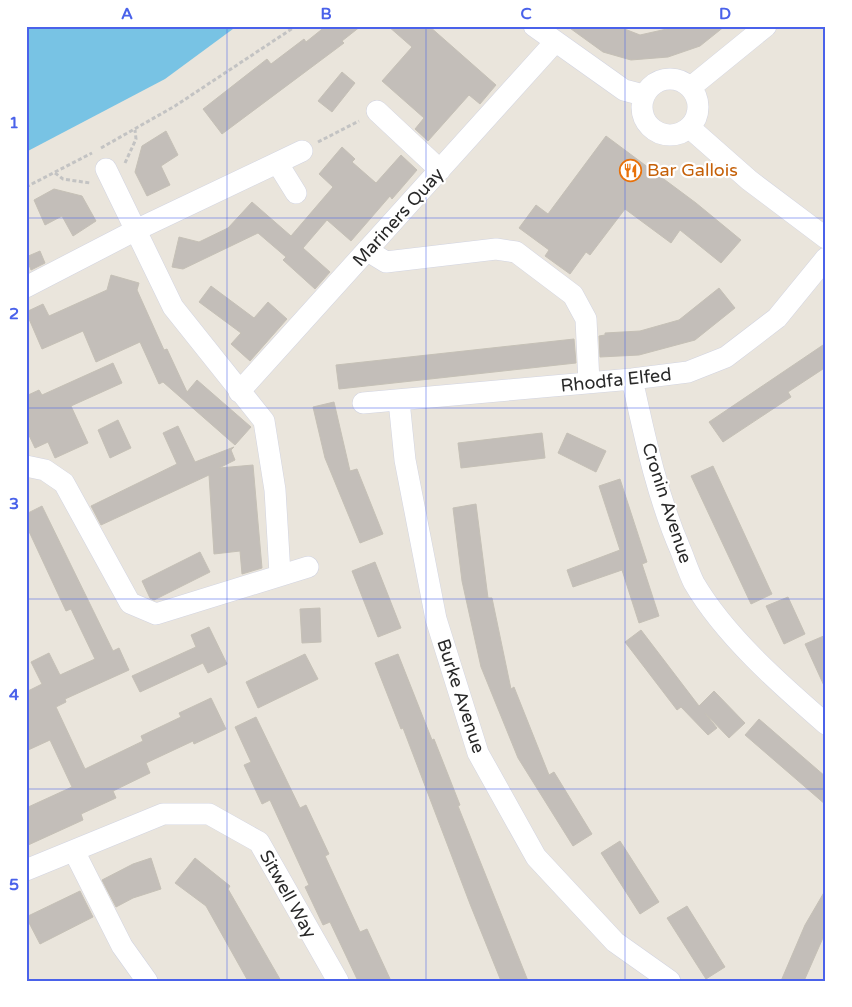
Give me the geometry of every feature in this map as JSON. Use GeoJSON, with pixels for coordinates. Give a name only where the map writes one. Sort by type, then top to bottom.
{"type":"FeatureCollection","features":[{"type":"Feature","properties":{"kind":"street"},"geometry":{"type":"LineString","coordinates":[[534,26],[624,90],[643,95]]}},
{"type":"Feature","properties":{"kind":"street"},"geometry":{"type":"LineString","coordinates":[[691,87],[766,26]]}},
{"type":"Feature","properties":{"kind":"street","name":"Mariners Quay"},"geometry":{"type":"LineString","coordinates":[[239,392],[555,42]]}},
{"type":"Feature","properties":{"kind":"street"},"geometry":{"type":"LineString","coordinates":[[672,78],[683,81],[691,87],[698,99],[696,116],[690,128],[676,135],[661,134],[650,125],[642,111],[643,95],[654,83],[672,78]]}},
{"type":"Feature","properties":{"kind":"street"},"geometry":{"type":"LineString","coordinates":[[376,111],[440,170]]}},
{"type":"Feature","properties":{"kind":"street"},"geometry":{"type":"LineString","coordinates":[[690,128],[749,180],[826,238]]}},
{"type":"Feature","properties":{"kind":"street"},"geometry":{"type":"LineString","coordinates":[[26,287],[136,230],[302,151]]}},
{"type":"Feature","properties":{"kind":"street"},"geometry":{"type":"LineString","coordinates":[[278,164],[296,193]]}},
{"type":"Feature","properties":{"kind":"street"},"geometry":{"type":"LineString","coordinates":[[106,169],[173,307],[264,421],[275,490],[280,574]]}},
{"type":"Feature","properties":{"kind":"street"},"geometry":{"type":"LineString","coordinates":[[368,251],[386,262],[496,249],[516,252],[573,294],[586,319],[588,383]]}},
{"type":"Feature","properties":{"kind":"street","name":"Rhodfa Elfed"},"geometry":{"type":"LineString","coordinates":[[363,403],[632,379],[688,372],[726,357],[777,318],[826,258]]}},
{"type":"Feature","properties":{"kind":"street","name":"Cronin Avenue"},"geometry":{"type":"LineString","coordinates":[[632,379],[652,470],[671,527],[694,582],[725,625],[762,667],[826,724]]}},
{"type":"Feature","properties":{"kind":"street","name":"Burke Avenue"},"geometry":{"type":"LineString","coordinates":[[399,401],[404,460],[436,619],[478,753],[536,857],[615,942],[670,981]]}},
{"type":"Feature","properties":{"kind":"street"},"geometry":{"type":"LineString","coordinates":[[36,468],[64,483],[130,603],[156,614],[280,574],[308,567]]}},
{"type":"Feature","properties":{"kind":"street","name":"Sitwell Way"},"geometry":{"type":"LineString","coordinates":[[26,870],[163,814],[209,814],[259,842],[338,981]]}},
{"type":"Feature","properties":{"kind":"street"},"geometry":{"type":"LineString","coordinates":[[74,850],[122,946],[147,981]]}},
{"type":"Feature","properties":{"kind":"path"},"geometry":{"type":"LineString","coordinates":[[26,187],[167,110],[296,26]]}},
{"type":"Feature","properties":{"kind":"path"},"geometry":{"type":"LineString","coordinates":[[302,151],[376,111]]}},
{"type":"Feature","properties":{"kind":"water"},"geometry":{"type":"Polygon","coordinates":[[[26,26],[237,26],[165,79],[26,152],[26,26]]]}},
{"type":"Feature","properties":{"kind":"building"},"geometry":{"type":"Polygon","coordinates":[[[326,26],[361,26],[342,41],[344,43],[222,134],[203,109],[267,59],[271,64],[304,39],[306,42],[326,26]]]}},
{"type":"Feature","properties":{"kind":"building"},"geometry":{"type":"Polygon","coordinates":[[[388,26],[429,26],[496,85],[480,104],[469,95],[428,141],[415,129],[424,118],[382,81],[412,47],[388,26]]]}},
{"type":"Feature","properties":{"kind":"building"},"geometry":{"type":"Polygon","coordinates":[[[567,26],[617,26],[640,35],[680,26],[725,26],[700,46],[668,57],[631,60],[603,52],[567,26]]]}},
{"type":"Feature","properties":{"kind":"building"},"geometry":{"type":"Polygon","coordinates":[[[342,72],[355,83],[332,112],[318,101],[342,72]]]}},
{"type":"Feature","properties":{"kind":"building"},"geometry":{"type":"Polygon","coordinates":[[[166,131],[178,155],[161,166],[170,185],[147,196],[135,172],[142,146],[166,131]]]}},
{"type":"Feature","properties":{"kind":"building"},"geometry":{"type":"Polygon","coordinates":[[[606,136],[696,203],[741,240],[721,263],[680,230],[671,243],[625,209],[590,255],[586,252],[570,274],[545,256],[549,250],[519,228],[536,205],[548,214],[606,136]]]}},
{"type":"Feature","properties":{"kind":"building"},"geometry":{"type":"Polygon","coordinates":[[[342,147],[355,159],[352,162],[376,183],[401,155],[417,170],[392,199],[390,196],[351,241],[327,220],[303,248],[330,272],[315,289],[283,260],[286,257],[258,233],[183,269],[172,267],[179,237],[199,242],[228,228],[252,202],[291,236],[333,187],[319,174],[342,147]]]}},
{"type":"Feature","properties":{"kind":"building"},"geometry":{"type":"Polygon","coordinates":[[[54,189],[82,196],[96,221],[73,236],[62,216],[45,225],[34,200],[54,189]]]}},
{"type":"Feature","properties":{"kind":"building"},"geometry":{"type":"Polygon","coordinates":[[[40,251],[45,263],[31,270],[26,257],[40,251]]]}},
{"type":"Feature","properties":{"kind":"building"},"geometry":{"type":"Polygon","coordinates":[[[111,275],[139,283],[137,290],[164,350],[167,349],[187,392],[197,380],[251,427],[235,445],[163,382],[159,384],[140,342],[96,362],[83,331],[42,349],[26,312],[43,304],[49,316],[107,290],[111,275]]]}},
{"type":"Feature","properties":{"kind":"building"},"geometry":{"type":"Polygon","coordinates":[[[211,286],[254,318],[268,302],[287,319],[250,361],[231,344],[241,333],[199,302],[211,286]]]}},
{"type":"Feature","properties":{"kind":"building"},"geometry":{"type":"Polygon","coordinates":[[[719,288],[735,308],[695,340],[639,355],[600,357],[599,336],[605,335],[605,333],[640,331],[679,320],[719,288]]]}},
{"type":"Feature","properties":{"kind":"building"},"geometry":{"type":"Polygon","coordinates":[[[574,339],[576,363],[339,389],[336,365],[574,339]]]}},
{"type":"Feature","properties":{"kind":"building"},"geometry":{"type":"Polygon","coordinates":[[[826,343],[826,367],[788,392],[791,397],[723,442],[709,422],[826,343]]]}},
{"type":"Feature","properties":{"kind":"building"},"geometry":{"type":"Polygon","coordinates":[[[113,363],[122,383],[71,406],[88,443],[55,458],[48,442],[35,448],[26,429],[26,396],[39,390],[42,395],[113,363]]]}},
{"type":"Feature","properties":{"kind":"building"},"geometry":{"type":"Polygon","coordinates":[[[334,402],[350,471],[357,469],[383,534],[360,543],[325,458],[313,407],[334,402]]]}},
{"type":"Feature","properties":{"kind":"building"},"geometry":{"type":"Polygon","coordinates":[[[118,420],[131,448],[110,458],[98,430],[118,420]]]}},
{"type":"Feature","properties":{"kind":"building"},"geometry":{"type":"Polygon","coordinates":[[[178,426],[195,462],[234,447],[231,450],[235,460],[219,468],[253,465],[262,568],[242,574],[240,551],[214,554],[209,475],[101,525],[91,506],[177,464],[163,433],[178,426]]]}},
{"type":"Feature","properties":{"kind":"building"},"geometry":{"type":"Polygon","coordinates":[[[542,433],[545,458],[461,468],[458,443],[542,433]]]}},
{"type":"Feature","properties":{"kind":"building"},"geometry":{"type":"Polygon","coordinates":[[[567,433],[606,451],[596,472],[558,453],[567,433]]]}},
{"type":"Feature","properties":{"kind":"building"},"geometry":{"type":"Polygon","coordinates":[[[713,466],[772,594],[751,604],[691,476],[713,466]]]}},
{"type":"Feature","properties":{"kind":"building"},"geometry":{"type":"Polygon","coordinates":[[[620,479],[647,562],[642,564],[659,616],[639,623],[622,570],[573,587],[567,570],[620,550],[599,486],[620,479]]]}},
{"type":"Feature","properties":{"kind":"building"},"geometry":{"type":"Polygon","coordinates":[[[476,504],[488,598],[492,598],[511,689],[514,687],[549,775],[554,772],[592,834],[573,846],[518,758],[481,667],[462,581],[453,508],[476,504]]]}},
{"type":"Feature","properties":{"kind":"building"},"geometry":{"type":"Polygon","coordinates":[[[42,506],[113,651],[119,648],[129,670],[65,699],[66,702],[56,707],[85,769],[143,741],[141,736],[181,717],[179,713],[211,698],[226,729],[194,744],[193,741],[146,763],[150,773],[113,791],[116,798],[81,814],[83,820],[26,846],[26,808],[72,787],[50,740],[26,751],[26,692],[42,684],[31,662],[49,653],[60,675],[95,659],[71,609],[66,611],[26,525],[26,514],[42,506]]]}},
{"type":"Feature","properties":{"kind":"building"},"geometry":{"type":"Polygon","coordinates":[[[200,552],[210,572],[154,600],[150,598],[142,581],[200,552]]]}},
{"type":"Feature","properties":{"kind":"building"},"geometry":{"type":"Polygon","coordinates":[[[375,562],[401,628],[378,637],[352,571],[375,562]]]}},
{"type":"Feature","properties":{"kind":"building"},"geometry":{"type":"Polygon","coordinates":[[[788,597],[805,634],[784,644],[766,606],[788,597]]]}},
{"type":"Feature","properties":{"kind":"building"},"geometry":{"type":"Polygon","coordinates":[[[320,608],[321,642],[302,643],[300,609],[320,608]]]}},
{"type":"Feature","properties":{"kind":"building"},"geometry":{"type":"Polygon","coordinates":[[[209,627],[227,664],[208,673],[203,663],[140,692],[132,676],[196,647],[191,635],[209,627]]]}},
{"type":"Feature","properties":{"kind":"building"},"geometry":{"type":"Polygon","coordinates":[[[641,630],[699,706],[714,691],[745,723],[729,738],[705,713],[717,728],[708,735],[681,707],[677,710],[625,642],[641,630]]]}},
{"type":"Feature","properties":{"kind":"building"},"geometry":{"type":"Polygon","coordinates":[[[826,635],[826,690],[805,644],[826,635]]]}},
{"type":"Feature","properties":{"kind":"building"},"geometry":{"type":"Polygon","coordinates":[[[305,654],[318,679],[258,708],[246,682],[305,654]]]}},
{"type":"Feature","properties":{"kind":"building"},"geometry":{"type":"Polygon","coordinates":[[[398,654],[432,740],[434,739],[460,805],[458,806],[528,981],[501,981],[470,904],[403,728],[401,729],[375,663],[398,654]]]}},
{"type":"Feature","properties":{"kind":"building"},"geometry":{"type":"Polygon","coordinates":[[[256,717],[300,808],[306,805],[329,854],[325,856],[360,932],[367,929],[391,981],[358,981],[330,922],[323,925],[305,887],[309,885],[270,800],[262,804],[244,765],[251,762],[235,727],[256,717]]]}},
{"type":"Feature","properties":{"kind":"building"},"geometry":{"type":"Polygon","coordinates":[[[759,719],[826,777],[826,805],[745,735],[759,719]]]}},
{"type":"Feature","properties":{"kind":"building"},"geometry":{"type":"Polygon","coordinates":[[[620,841],[659,902],[640,914],[601,853],[620,841]]]}},
{"type":"Feature","properties":{"kind":"building"},"geometry":{"type":"Polygon","coordinates":[[[151,858],[161,889],[133,898],[116,907],[102,880],[133,864],[151,858]]]}},
{"type":"Feature","properties":{"kind":"building"},"geometry":{"type":"Polygon","coordinates":[[[195,858],[230,886],[228,889],[281,981],[248,981],[206,906],[175,883],[195,858]]]}},
{"type":"Feature","properties":{"kind":"building"},"geometry":{"type":"Polygon","coordinates":[[[826,889],[826,931],[804,981],[781,981],[805,925],[826,889]]]}},
{"type":"Feature","properties":{"kind":"building"},"geometry":{"type":"Polygon","coordinates":[[[80,891],[93,917],[40,944],[26,917],[80,891]]]}},
{"type":"Feature","properties":{"kind":"building"},"geometry":{"type":"Polygon","coordinates":[[[687,906],[725,967],[706,979],[667,918],[687,906]]]}},
{"type":"Feature","properties":{"kind":"place","name":"Bar Gallois"},"geometry":{"type":"Point","coordinates":[631,170]}}]}
